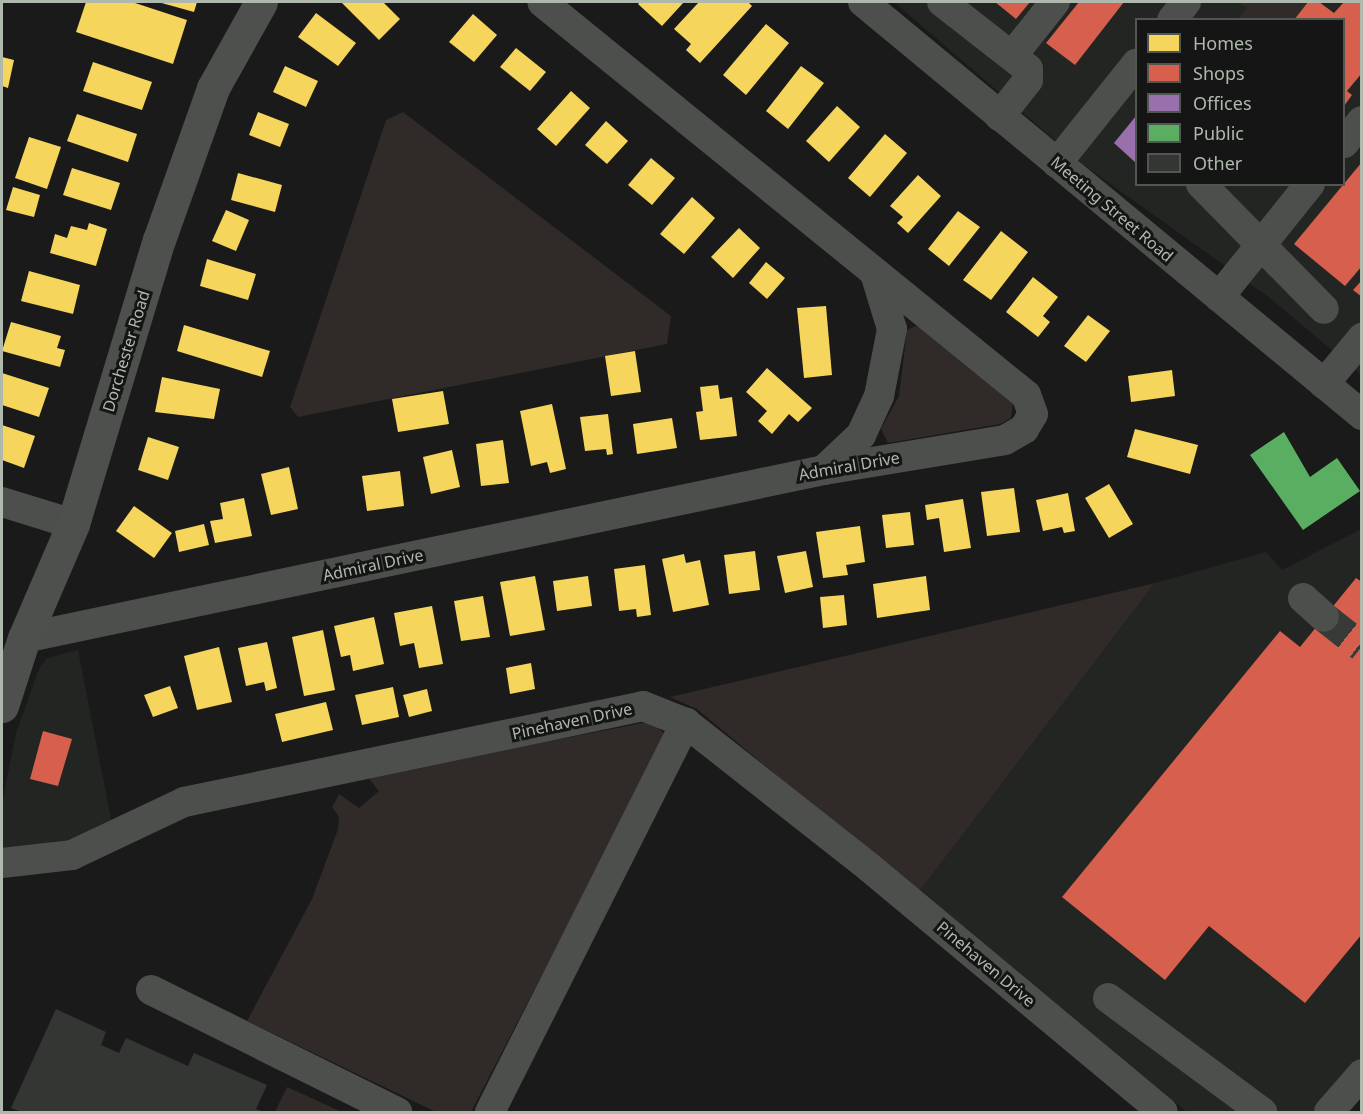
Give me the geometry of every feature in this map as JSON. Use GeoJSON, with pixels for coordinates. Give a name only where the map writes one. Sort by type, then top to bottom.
{"type":"FeatureCollection","features":[{"type":"Feature","properties":{"kind":"main road","name":"Dorchester Road"},"geometry":{"type":"LineString","coordinates":[[2,706],[24,638],[73,524],[159,240],[213,88],[261,2]]}},
{"type":"Feature","properties":{"kind":"street","name":"Admiral Drive"},"geometry":{"type":"LineString","coordinates":[[24,638],[824,470],[1005,440],[1024,429],[1033,414],[1026,394],[542,2]]}},
{"type":"Feature","properties":{"kind":"street","name":"Meeting Street Road"},"geometry":{"type":"LineString","coordinates":[[863,2],[1362,415]]}},
{"type":"Feature","properties":{"kind":"street"},"geometry":{"type":"LineString","coordinates":[[942,2],[1028,69],[1028,80],[1000,116]]}},
{"type":"Feature","properties":{"kind":"street"},"geometry":{"type":"LineString","coordinates":[[1011,56],[1055,2]]}},
{"type":"Feature","properties":{"kind":"street"},"geometry":{"type":"LineString","coordinates":[[1174,18],[1186,2]]}},
{"type":"Feature","properties":{"kind":"street"},"geometry":{"type":"LineString","coordinates":[[1057,163],[1135,66]]}},
{"type":"Feature","properties":{"kind":"street"},"geometry":{"type":"LineString","coordinates":[[1345,142],[1362,121]]}},
{"type":"Feature","properties":{"kind":"street"},"geometry":{"type":"LineString","coordinates":[[1203,186],[1324,309]]}},
{"type":"Feature","properties":{"kind":"street"},"geometry":{"type":"LineString","coordinates":[[1218,297],[1308,186]]}},
{"type":"Feature","properties":{"kind":"street"},"geometry":{"type":"LineString","coordinates":[[824,470],[861,435],[879,396],[892,329],[875,273]]}},
{"type":"Feature","properties":{"kind":"street"},"geometry":{"type":"LineString","coordinates":[[1324,384],[1362,338]]}},
{"type":"Feature","properties":{"kind":"street"},"geometry":{"type":"LineString","coordinates":[[2,502],[73,524]]}},
{"type":"Feature","properties":{"kind":"street","name":"Pinehaven Drive"},"geometry":{"type":"LineString","coordinates":[[2,863],[72,855],[184,802],[644,706],[686,723],[870,868],[1163,1113]]}},
{"type":"Feature","properties":{"kind":"street"},"geometry":{"type":"LineString","coordinates":[[490,1113],[686,723]]}},
{"type":"Feature","properties":{"kind":"street"},"geometry":{"type":"LineString","coordinates":[[151,990],[397,1113]]}},
{"type":"Feature","properties":{"kind":"street"},"geometry":{"type":"LineString","coordinates":[[1108,998],[1262,1113]]}},
{"type":"Feature","properties":{"kind":"street"},"geometry":{"type":"LineString","coordinates":[[1329,1113],[1362,1074]]}},
{"type":"Feature","properties":{"kind":"shaded area"},"geometry":{"type":"Polygon","coordinates":[[[894,2],[1361,2],[1361,375],[1270,298],[1084,165],[894,2]]]}},
{"type":"Feature","properties":{"kind":"shaded area"},"geometry":{"type":"Polygon","coordinates":[[[1238,2],[1308,2],[1296,18],[1239,18],[1247,8],[1238,2]]]}},
{"type":"Feature","properties":{"kind":"shaded area"},"geometry":{"type":"Polygon","coordinates":[[[403,112],[671,316],[667,344],[298,417],[290,407],[386,120],[403,112]]]}},
{"type":"Feature","properties":{"kind":"shaded area"},"geometry":{"type":"Polygon","coordinates":[[[915,326],[924,328],[1013,403],[1011,418],[1000,424],[888,443],[881,429],[899,396],[907,330],[915,326]]]}},
{"type":"Feature","properties":{"kind":"shaded area"},"geometry":{"type":"Polygon","coordinates":[[[1361,529],[1362,1093],[1345,1112],[1187,1112],[918,893],[1155,583],[1266,552],[1282,570],[1361,529]]]}},
{"type":"Feature","properties":{"kind":"shaded area"},"geometry":{"type":"Polygon","coordinates":[[[1155,583],[918,893],[697,709],[670,697],[1155,583]]]}},
{"type":"Feature","properties":{"kind":"shaded area"},"geometry":{"type":"Polygon","coordinates":[[[78,650],[114,834],[2,863],[2,803],[16,733],[39,669],[47,658],[78,650]]]}},
{"type":"Feature","properties":{"kind":"shaded area"},"geometry":{"type":"Polygon","coordinates":[[[652,723],[666,735],[471,1112],[436,1112],[247,1021],[312,899],[338,829],[339,817],[332,807],[339,794],[359,808],[379,791],[367,776],[652,723]]]}},
{"type":"Feature","properties":{"kind":"shaded area"},"geometry":{"type":"Polygon","coordinates":[[[287,1087],[342,1112],[275,1112],[287,1087]]]}},
{"type":"Feature","properties":{"kind":"building: Homes"},"geometry":{"type":"Polygon","coordinates":[[[86,2],[132,2],[187,20],[173,64],[76,32],[86,2]]]}},
{"type":"Feature","properties":{"kind":"building: Homes"},"geometry":{"type":"Polygon","coordinates":[[[158,2],[197,2],[194,12],[158,2]]]}},
{"type":"Feature","properties":{"kind":"building: Homes"},"geometry":{"type":"Polygon","coordinates":[[[341,2],[383,2],[400,19],[379,40],[341,2]]]}},
{"type":"Feature","properties":{"kind":"building: Homes"},"geometry":{"type":"Polygon","coordinates":[[[640,2],[684,2],[662,26],[638,4],[640,2]]]}},
{"type":"Feature","properties":{"kind":"building: Homes"},"geometry":{"type":"Polygon","coordinates":[[[699,2],[748,2],[752,6],[700,63],[686,50],[691,44],[674,29],[699,2]]]}},
{"type":"Feature","properties":{"kind":"building: Homes"},"geometry":{"type":"Polygon","coordinates":[[[316,13],[356,43],[338,66],[298,37],[316,13]]]}},
{"type":"Feature","properties":{"kind":"building: Homes"},"geometry":{"type":"Polygon","coordinates":[[[473,14],[497,35],[474,62],[449,42],[473,14]]]}},
{"type":"Feature","properties":{"kind":"building: Homes"},"geometry":{"type":"Polygon","coordinates":[[[766,24],[789,43],[746,95],[723,75],[766,24]]]}},
{"type":"Feature","properties":{"kind":"building: Homes"},"geometry":{"type":"Polygon","coordinates":[[[516,48],[546,72],[530,91],[500,67],[516,48]]]}},
{"type":"Feature","properties":{"kind":"building: Homes"},"geometry":{"type":"Polygon","coordinates":[[[2,57],[14,60],[8,88],[2,86],[2,57]]]}},
{"type":"Feature","properties":{"kind":"building: Homes"},"geometry":{"type":"Polygon","coordinates":[[[93,62],[152,82],[142,110],[83,91],[93,62]]]}},
{"type":"Feature","properties":{"kind":"building: Homes"},"geometry":{"type":"Polygon","coordinates":[[[285,66],[318,81],[306,107],[273,92],[285,66]]]}},
{"type":"Feature","properties":{"kind":"building: Homes"},"geometry":{"type":"Polygon","coordinates":[[[801,66],[824,83],[788,129],[766,111],[801,66]]]}},
{"type":"Feature","properties":{"kind":"building: Homes"},"geometry":{"type":"Polygon","coordinates":[[[571,91],[590,108],[556,146],[537,129],[571,91]]]}},
{"type":"Feature","properties":{"kind":"building: Homes"},"geometry":{"type":"Polygon","coordinates":[[[837,106],[860,127],[829,162],[806,141],[837,106]]]}},
{"type":"Feature","properties":{"kind":"building: Homes"},"geometry":{"type":"Polygon","coordinates":[[[258,112],[289,124],[280,147],[249,135],[258,112]]]}},
{"type":"Feature","properties":{"kind":"building: Homes"},"geometry":{"type":"Polygon","coordinates":[[[77,114],[137,134],[128,162],[67,141],[77,114]]]}},
{"type":"Feature","properties":{"kind":"building: Homes"},"geometry":{"type":"Polygon","coordinates":[[[606,121],[628,141],[607,164],[585,145],[606,121]]]}},
{"type":"Feature","properties":{"kind":"building: Homes"},"geometry":{"type":"Polygon","coordinates":[[[885,134],[907,153],[870,197],[848,178],[885,134]]]}},
{"type":"Feature","properties":{"kind":"building: Homes"},"geometry":{"type":"Polygon","coordinates":[[[29,137],[61,147],[47,189],[15,178],[29,137]]]}},
{"type":"Feature","properties":{"kind":"building: Homes"},"geometry":{"type":"Polygon","coordinates":[[[651,158],[675,178],[652,205],[628,185],[651,158]]]}},
{"type":"Feature","properties":{"kind":"building: Homes"},"geometry":{"type":"Polygon","coordinates":[[[72,168],[120,183],[111,210],[63,195],[72,168]]]}},
{"type":"Feature","properties":{"kind":"building: Homes"},"geometry":{"type":"Polygon","coordinates":[[[238,173],[282,185],[275,212],[231,200],[238,173]]]}},
{"type":"Feature","properties":{"kind":"building: Homes"},"geometry":{"type":"Polygon","coordinates":[[[918,175],[941,196],[908,233],[897,223],[903,217],[890,206],[918,175]]]}},
{"type":"Feature","properties":{"kind":"building: Homes"},"geometry":{"type":"Polygon","coordinates":[[[13,187],[40,195],[34,217],[6,210],[13,187]]]}},
{"type":"Feature","properties":{"kind":"building: Homes"},"geometry":{"type":"Polygon","coordinates":[[[692,197],[715,218],[684,254],[660,234],[692,197]]]}},
{"type":"Feature","properties":{"kind":"building: Homes"},"geometry":{"type":"Polygon","coordinates":[[[226,210],[249,220],[236,251],[212,241],[226,210]]]}},
{"type":"Feature","properties":{"kind":"building: Homes"},"geometry":{"type":"Polygon","coordinates":[[[958,211],[980,227],[949,266],[928,249],[958,211]]]}},
{"type":"Feature","properties":{"kind":"building: Homes"},"geometry":{"type":"Polygon","coordinates":[[[89,223],[107,229],[96,266],[50,253],[55,234],[67,238],[71,226],[87,230],[89,223]]]}},
{"type":"Feature","properties":{"kind":"building: Homes"},"geometry":{"type":"Polygon","coordinates":[[[739,228],[760,248],[733,278],[711,257],[739,228]]]}},
{"type":"Feature","properties":{"kind":"building: Homes"},"geometry":{"type":"Polygon","coordinates":[[[1001,231],[1028,252],[991,300],[963,280],[1001,231]]]}},
{"type":"Feature","properties":{"kind":"building: Homes"},"geometry":{"type":"Polygon","coordinates":[[[207,259],[256,274],[248,300],[200,286],[207,259]]]}},
{"type":"Feature","properties":{"kind":"building: Homes"},"geometry":{"type":"Polygon","coordinates":[[[766,262],[785,278],[767,299],[749,283],[766,262]]]}},
{"type":"Feature","properties":{"kind":"building: Homes"},"geometry":{"type":"Polygon","coordinates":[[[29,271],[80,285],[73,314],[21,301],[29,271]]]}},
{"type":"Feature","properties":{"kind":"building: Homes"},"geometry":{"type":"Polygon","coordinates":[[[1033,277],[1058,297],[1043,316],[1050,322],[1038,337],[1006,312],[1033,277]]]}},
{"type":"Feature","properties":{"kind":"building: Homes"},"geometry":{"type":"Polygon","coordinates":[[[826,306],[832,375],[804,378],[797,308],[826,306]]]}},
{"type":"Feature","properties":{"kind":"building: Homes"},"geometry":{"type":"Polygon","coordinates":[[[1088,315],[1110,331],[1086,362],[1064,346],[1088,315]]]}},
{"type":"Feature","properties":{"kind":"building: Homes"},"geometry":{"type":"Polygon","coordinates":[[[11,322],[61,336],[57,348],[65,350],[60,367],[2,351],[11,322]]]}},
{"type":"Feature","properties":{"kind":"building: Homes"},"geometry":{"type":"Polygon","coordinates":[[[184,325],[270,351],[262,377],[177,351],[184,325]]]}},
{"type":"Feature","properties":{"kind":"building: Homes"},"geometry":{"type":"Polygon","coordinates":[[[635,351],[641,392],[611,396],[605,356],[635,351]]]}},
{"type":"Feature","properties":{"kind":"building: Homes"},"geometry":{"type":"Polygon","coordinates":[[[767,368],[812,408],[798,422],[789,414],[772,434],[758,421],[767,411],[746,392],[767,368]]]}},
{"type":"Feature","properties":{"kind":"building: Homes"},"geometry":{"type":"Polygon","coordinates":[[[1172,370],[1175,396],[1131,402],[1128,376],[1172,370]]]}},
{"type":"Feature","properties":{"kind":"building: Homes"},"geometry":{"type":"Polygon","coordinates":[[[2,373],[49,388],[39,417],[2,405],[2,373]]]}},
{"type":"Feature","properties":{"kind":"building: Homes"},"geometry":{"type":"Polygon","coordinates":[[[162,377],[220,389],[214,419],[155,412],[162,377]]]}},
{"type":"Feature","properties":{"kind":"building: Homes"},"geometry":{"type":"Polygon","coordinates":[[[718,385],[720,399],[732,397],[737,436],[700,440],[696,412],[703,411],[700,387],[718,385]]]}},
{"type":"Feature","properties":{"kind":"building: Homes"},"geometry":{"type":"Polygon","coordinates":[[[443,391],[449,424],[398,432],[392,399],[443,391]]]}},
{"type":"Feature","properties":{"kind":"building: Homes"},"geometry":{"type":"Polygon","coordinates":[[[552,404],[566,469],[550,473],[547,462],[531,466],[520,411],[552,404]]]}},
{"type":"Feature","properties":{"kind":"building: Homes"},"geometry":{"type":"Polygon","coordinates":[[[608,414],[613,454],[607,455],[606,449],[585,451],[580,417],[608,414]]]}},
{"type":"Feature","properties":{"kind":"building: Homes"},"geometry":{"type":"Polygon","coordinates":[[[672,418],[677,448],[637,454],[633,424],[672,418]]]}},
{"type":"Feature","properties":{"kind":"building: Homes"},"geometry":{"type":"Polygon","coordinates":[[[2,425],[35,436],[24,468],[2,460],[2,425]]]}},
{"type":"Feature","properties":{"kind":"building: Homes"},"geometry":{"type":"Polygon","coordinates":[[[1135,429],[1198,445],[1190,474],[1127,457],[1135,429]]]}},
{"type":"Feature","properties":{"kind":"building: Homes"},"geometry":{"type":"Polygon","coordinates":[[[148,437],[179,447],[168,480],[138,470],[148,437]]]}},
{"type":"Feature","properties":{"kind":"building: Homes"},"geometry":{"type":"Polygon","coordinates":[[[503,440],[509,483],[481,486],[476,444],[503,440]]]}},
{"type":"Feature","properties":{"kind":"building: Homes"},"geometry":{"type":"Polygon","coordinates":[[[452,450],[460,487],[431,494],[423,457],[452,450]]]}},
{"type":"Feature","properties":{"kind":"building: Homes"},"geometry":{"type":"Polygon","coordinates":[[[289,467],[298,509],[271,515],[261,474],[289,467]]]}},
{"type":"Feature","properties":{"kind":"building: Homes"},"geometry":{"type":"Polygon","coordinates":[[[400,471],[404,506],[367,511],[362,476],[400,471]]]}},
{"type":"Feature","properties":{"kind":"building: Homes"},"geometry":{"type":"Polygon","coordinates":[[[1109,484],[1133,524],[1109,538],[1085,498],[1109,484]]]}},
{"type":"Feature","properties":{"kind":"building: Homes"},"geometry":{"type":"Polygon","coordinates":[[[1014,488],[1020,532],[987,536],[981,492],[1014,488]]]}},
{"type":"Feature","properties":{"kind":"building: Homes"},"geometry":{"type":"Polygon","coordinates":[[[1068,493],[1075,531],[1064,533],[1062,527],[1043,531],[1036,500],[1068,493]]]}},
{"type":"Feature","properties":{"kind":"building: Homes"},"geometry":{"type":"Polygon","coordinates":[[[244,498],[252,536],[215,543],[210,521],[223,519],[220,503],[244,498]]]}},
{"type":"Feature","properties":{"kind":"building: Homes"},"geometry":{"type":"Polygon","coordinates":[[[963,499],[971,548],[944,552],[939,518],[927,520],[925,505],[963,499]]]}},
{"type":"Feature","properties":{"kind":"building: Homes"},"geometry":{"type":"Polygon","coordinates":[[[134,506],[172,533],[154,558],[116,531],[134,506]]]}},
{"type":"Feature","properties":{"kind":"building: Homes"},"geometry":{"type":"Polygon","coordinates":[[[910,512],[914,545],[886,548],[882,515],[910,512]]]}},
{"type":"Feature","properties":{"kind":"building: Homes"},"geometry":{"type":"Polygon","coordinates":[[[204,524],[209,545],[179,552],[175,531],[204,524]]]}},
{"type":"Feature","properties":{"kind":"building: Homes"},"geometry":{"type":"Polygon","coordinates":[[[860,526],[865,562],[846,565],[848,575],[823,578],[816,532],[860,526]]]}},
{"type":"Feature","properties":{"kind":"building: Homes"},"geometry":{"type":"Polygon","coordinates":[[[755,551],[760,590],[729,594],[724,555],[755,551]]]}},
{"type":"Feature","properties":{"kind":"building: Homes"},"geometry":{"type":"Polygon","coordinates":[[[806,551],[813,587],[785,593],[777,556],[806,551]]]}},
{"type":"Feature","properties":{"kind":"building: Homes"},"geometry":{"type":"Polygon","coordinates":[[[684,554],[686,563],[700,560],[709,605],[673,612],[662,559],[684,554]]]}},
{"type":"Feature","properties":{"kind":"building: Homes"},"geometry":{"type":"Polygon","coordinates":[[[645,565],[651,615],[637,617],[636,609],[619,611],[614,569],[645,565]]]}},
{"type":"Feature","properties":{"kind":"building: Homes"},"geometry":{"type":"Polygon","coordinates":[[[535,576],[545,630],[510,636],[500,582],[535,576]]]}},
{"type":"Feature","properties":{"kind":"building: Homes"},"geometry":{"type":"Polygon","coordinates":[[[588,576],[592,606],[557,611],[553,581],[588,576]]]}},
{"type":"Feature","properties":{"kind":"building: Homes"},"geometry":{"type":"Polygon","coordinates":[[[926,576],[930,610],[877,618],[873,584],[926,576]]]}},
{"type":"Feature","properties":{"kind":"building: Homes"},"geometry":{"type":"Polygon","coordinates":[[[844,595],[847,625],[823,628],[820,597],[844,595]]]}},
{"type":"Feature","properties":{"kind":"building: Homes"},"geometry":{"type":"Polygon","coordinates":[[[483,596],[490,637],[461,641],[454,601],[483,596]]]}},
{"type":"Feature","properties":{"kind":"building: Homes"},"geometry":{"type":"Polygon","coordinates":[[[432,606],[443,664],[419,668],[414,643],[400,646],[394,613],[432,606]]]}},
{"type":"Feature","properties":{"kind":"building: Homes"},"geometry":{"type":"Polygon","coordinates":[[[374,617],[384,664],[353,671],[350,655],[341,657],[334,626],[374,617]]]}},
{"type":"Feature","properties":{"kind":"building: Homes"},"geometry":{"type":"Polygon","coordinates":[[[323,630],[335,690],[304,696],[292,637],[323,630]]]}},
{"type":"Feature","properties":{"kind":"building: Homes"},"geometry":{"type":"Polygon","coordinates":[[[267,642],[277,688],[266,691],[264,682],[246,686],[238,648],[267,642]]]}},
{"type":"Feature","properties":{"kind":"building: Homes"},"geometry":{"type":"Polygon","coordinates":[[[219,647],[232,702],[197,710],[184,656],[219,647]]]}},
{"type":"Feature","properties":{"kind":"building: Homes"},"geometry":{"type":"Polygon","coordinates":[[[531,663],[535,689],[510,694],[506,668],[531,663]]]}},
{"type":"Feature","properties":{"kind":"building: Homes"},"geometry":{"type":"Polygon","coordinates":[[[170,686],[178,708],[153,717],[144,695],[170,686]]]}},
{"type":"Feature","properties":{"kind":"building: Homes"},"geometry":{"type":"Polygon","coordinates":[[[393,687],[399,717],[362,725],[355,695],[393,687]]]}},
{"type":"Feature","properties":{"kind":"building: Homes"},"geometry":{"type":"Polygon","coordinates":[[[427,689],[432,711],[409,717],[403,695],[427,689]]]}},
{"type":"Feature","properties":{"kind":"building: Homes"},"geometry":{"type":"Polygon","coordinates":[[[326,702],[333,730],[282,742],[275,714],[326,702]]]}},
{"type":"Feature","properties":{"kind":"building: Shops"},"geometry":{"type":"Polygon","coordinates":[[[995,2],[1030,2],[1016,19],[995,2]]]}},
{"type":"Feature","properties":{"kind":"building: Shops"},"geometry":{"type":"Polygon","coordinates":[[[1079,2],[1124,2],[1075,65],[1046,43],[1079,2]]]}},
{"type":"Feature","properties":{"kind":"building: Shops"},"geometry":{"type":"Polygon","coordinates":[[[1308,2],[1319,2],[1334,13],[1344,2],[1362,2],[1362,73],[1347,91],[1352,95],[1345,105],[1345,18],[1296,18],[1308,2]]]}},
{"type":"Feature","properties":{"kind":"building: Shops"},"geometry":{"type":"Polygon","coordinates":[[[1362,162],[1362,266],[1345,286],[1294,244],[1342,186],[1345,186],[1345,182],[1362,162]]]}},
{"type":"Feature","properties":{"kind":"building: Shops"},"geometry":{"type":"Polygon","coordinates":[[[1362,280],[1362,297],[1353,290],[1362,280]]]}},
{"type":"Feature","properties":{"kind":"building: Shops"},"geometry":{"type":"Polygon","coordinates":[[[1356,578],[1362,582],[1362,934],[1305,1003],[1209,926],[1165,980],[1062,897],[1280,631],[1300,647],[1356,578]]]}},
{"type":"Feature","properties":{"kind":"building: Shops"},"geometry":{"type":"Polygon","coordinates":[[[43,731],[72,739],[58,786],[30,779],[43,731]]]}},
{"type":"Feature","properties":{"kind":"building: Offices"},"geometry":{"type":"Polygon","coordinates":[[[1135,117],[1135,162],[1114,143],[1135,117]]]}},
{"type":"Feature","properties":{"kind":"building: Public"},"geometry":{"type":"Polygon","coordinates":[[[1284,432],[1310,477],[1337,458],[1360,491],[1303,530],[1250,455],[1284,432]]]}},
{"type":"Feature","properties":{"kind":"building: Other"},"geometry":{"type":"Polygon","coordinates":[[[56,1009],[106,1032],[101,1045],[119,1053],[126,1038],[188,1066],[194,1053],[267,1085],[256,1109],[264,1112],[22,1112],[11,1108],[56,1009]]]}},
{"type":"Feature","properties":{"kind":"tunnel"},"geometry":{"type":"LineString","coordinates":[[1324,617],[1362,647]]}}]}
